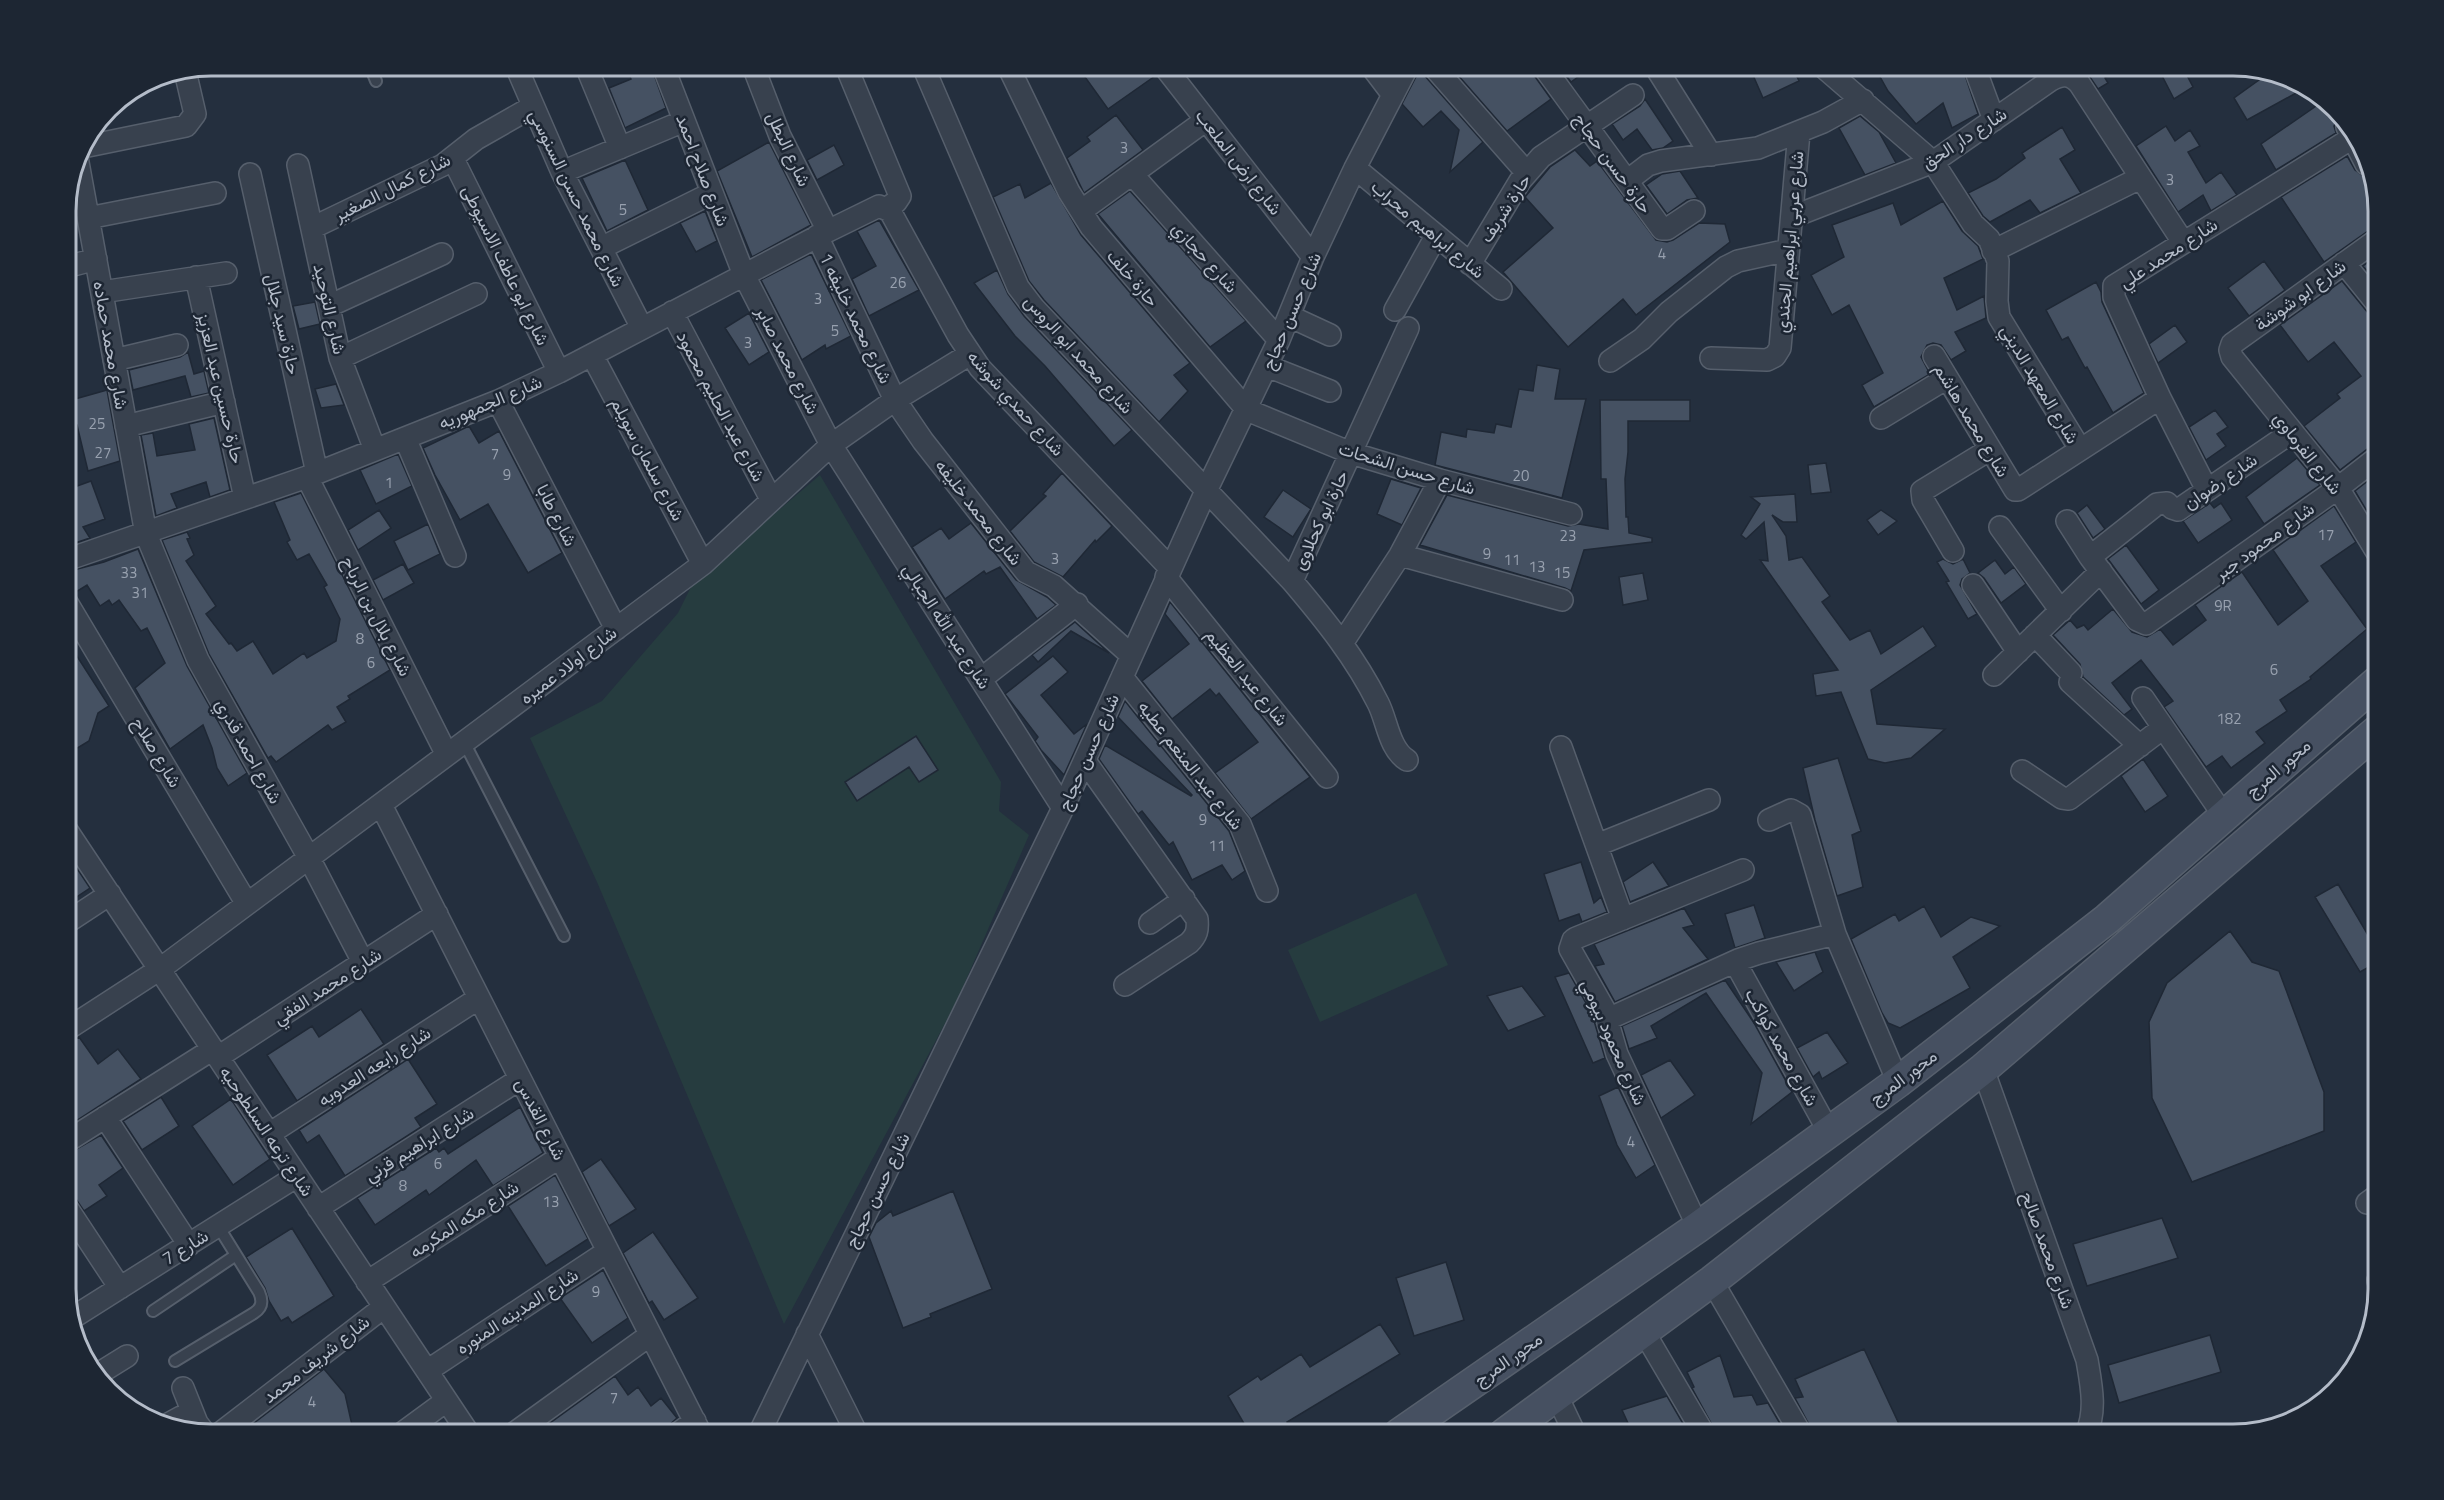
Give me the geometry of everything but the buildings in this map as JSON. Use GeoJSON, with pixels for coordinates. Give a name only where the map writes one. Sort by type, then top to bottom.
{"type":"FeatureCollection","features":[{"type":"Feature","properties":{"kind":"main road","name":"محور المرج"},"geometry":{"type":"LineString","coordinates":[[1413,1424],[1698,1227],[1898,1082],[2107,919],[2367,690]]}},
{"type":"Feature","properties":{"kind":"main road","name":"محور المرج"},"geometry":{"type":"LineString","coordinates":[[1518,1424],[1712,1281],[1983,1069],[2367,739]]}},
{"type":"Feature","properties":{"kind":"main road"},"geometry":{"type":"LineString","coordinates":[[1762,1181],[1791,1219]]}},
{"type":"Feature","properties":{"kind":"street","name":"شارع محمد حسن السنوسي"},"geometry":{"type":"LineString","coordinates":[[520,76],[562,172],[642,328]]}},
{"type":"Feature","properties":{"kind":"street"},"geometry":{"type":"LineString","coordinates":[[590,76],[620,147]]}},
{"type":"Feature","properties":{"kind":"street","name":"شارع صلاح احمد"},"geometry":{"type":"LineString","coordinates":[[667,76],[744,275]]}},
{"type":"Feature","properties":{"kind":"street","name":"شارع البطل"},"geometry":{"type":"LineString","coordinates":[[757,76],[822,233]]}},
{"type":"Feature","properties":{"kind":"street"},"geometry":{"type":"LineString","coordinates":[[850,76],[900,196],[890,212]]}},
{"type":"Feature","properties":{"kind":"street","name":"شارع محمد ابو الروس"},"geometry":{"type":"LineString","coordinates":[[927,76],[1018,287],[1034,308],[1292,581],[1343,642],[1363,672],[1381,709],[1396,750],[1407,760]]}},
{"type":"Feature","properties":{"kind":"street","name":"حارة خلف"},"geometry":{"type":"LineString","coordinates":[[1017,76],[1040,132],[1069,192],[1102,242],[1247,410]]}},
{"type":"Feature","properties":{"kind":"street","name":"شارع ارض الملعب"},"geometry":{"type":"LineString","coordinates":[[1172,76],[1313,257]]}},
{"type":"Feature","properties":{"kind":"street"},"geometry":{"type":"LineString","coordinates":[[1379,76],[1393,95]]}},
{"type":"Feature","properties":{"kind":"street","name":"شارع حسن حجاج"},"geometry":{"type":"LineString","coordinates":[[764,1424],[1063,808],[1168,573],[1279,340],[1313,257],[1355,168],[1403,76]]}},
{"type":"Feature","properties":{"kind":"street"},"geometry":{"type":"LineString","coordinates":[[1442,76],[1527,173]]}},
{"type":"Feature","properties":{"kind":"street","name":"حارة حسن حجاج"},"geometry":{"type":"LineString","coordinates":[[1550,76],[1662,229],[1667,229],[1694,211]]}},
{"type":"Feature","properties":{"kind":"street"},"geometry":{"type":"LineString","coordinates":[[1661,76],[1711,155]]}},
{"type":"Feature","properties":{"kind":"street","name":"شارع المعهد الديني"},"geometry":{"type":"LineString","coordinates":[[1834,76],[1934,162],[1973,224],[1989,239],[1998,261],[1996,301],[1999,317],[2080,449]]}},
{"type":"Feature","properties":{"kind":"street"},"geometry":{"type":"LineString","coordinates":[[1978,76],[1994,120]]}},
{"type":"Feature","properties":{"kind":"street","name":"شارع دار الحق"},"geometry":{"type":"LineString","coordinates":[[1792,217],[1934,162],[2051,80],[2061,76]]}},
{"type":"Feature","properties":{"kind":"street","name":"شارع دار الحق"},"geometry":{"type":"LineString","coordinates":[[2071,76],[2079,83],[2140,178]]}},
{"type":"Feature","properties":{"kind":"street"},"geometry":{"type":"LineString","coordinates":[[94,145],[186,126],[195,114],[187,79]]}},
{"type":"Feature","properties":{"kind":"street","name":"حارة شريف"},"geometry":{"type":"LineString","coordinates":[[1470,264],[1503,207],[1541,157],[1633,95]]}},
{"type":"Feature","properties":{"kind":"street"},"geometry":{"type":"LineString","coordinates":[[1627,181],[1648,165],[1758,148],[1823,122],[1863,100]]}},
{"type":"Feature","properties":{"kind":"street","name":"شارع كمال الصغير"},"geometry":{"type":"LineString","coordinates":[[312,228],[453,159],[476,139],[532,107]]}},
{"type":"Feature","properties":{"kind":"street"},"geometry":{"type":"LineString","coordinates":[[1081,211],[1206,120]]}},
{"type":"Feature","properties":{"kind":"street"},"geometry":{"type":"LineString","coordinates":[[562,172],[684,121]]}},
{"type":"Feature","properties":{"kind":"street","name":"شارع عربي ابراهيم الجندي"},"geometry":{"type":"LineString","coordinates":[[1711,358],[1767,360],[1778,352],[1799,132]]}},
{"type":"Feature","properties":{"kind":"street","name":"شارع محمد علي"},"geometry":{"type":"LineString","coordinates":[[2207,490],[2160,398],[2112,289],[2116,283],[2183,242],[2352,151]]}},
{"type":"Feature","properties":{"kind":"street","name":"شارع ابو عاطف الاسيوطى"},"geometry":{"type":"LineString","coordinates":[[453,159],[559,372]]}},
{"type":"Feature","properties":{"kind":"street","name":"شارع التوحيد"},"geometry":{"type":"LineString","coordinates":[[298,165],[340,358],[375,450]]}},
{"type":"Feature","properties":{"kind":"street","name":"شارع ابراهيم محراب"},"geometry":{"type":"LineString","coordinates":[[1355,168],[1501,290]]}},
{"type":"Feature","properties":{"kind":"street","name":"حارة سيد جلال"},"geometry":{"type":"LineString","coordinates":[[250,174],[312,475]]}},
{"type":"Feature","properties":{"kind":"street","name":"شارع حجازي"},"geometry":{"type":"LineString","coordinates":[[1132,174],[1279,340]]}},
{"type":"Feature","properties":{"kind":"street","name":"شارع محمد حماده"},"geometry":{"type":"LineString","coordinates":[[81,178],[146,534]]}},
{"type":"Feature","properties":{"kind":"street"},"geometry":{"type":"LineString","coordinates":[[1993,251],[2140,178],[2183,242]]}},
{"type":"Feature","properties":{"kind":"street"},"geometry":{"type":"LineString","coordinates":[[88,218],[215,193]]}},
{"type":"Feature","properties":{"kind":"street"},"geometry":{"type":"LineString","coordinates":[[601,248],[712,193]]}},
{"type":"Feature","properties":{"kind":"street","name":"شارع الجمهوريه"},"geometry":{"type":"LineString","coordinates":[[77,556],[312,475],[498,401],[592,355],[822,233],[875,208],[890,212]]}},
{"type":"Feature","properties":{"kind":"street","name":"شارع حمدي شوشه"},"geometry":{"type":"LineString","coordinates":[[890,212],[970,354],[1168,573]]}},
{"type":"Feature","properties":{"kind":"street","name":"شارع محمد خليفه 1"},"geometry":{"type":"LineString","coordinates":[[822,233],[896,400]]}},
{"type":"Feature","properties":{"kind":"street"},"geometry":{"type":"LineString","coordinates":[[1395,310],[1436,236]]}},
{"type":"Feature","properties":{"kind":"street","name":"شارع ابو شوشة"},"geometry":{"type":"LineString","coordinates":[[2232,357],[2230,350],[2232,344],[2367,247]]}},
{"type":"Feature","properties":{"kind":"street"},"geometry":{"type":"LineString","coordinates":[[1610,361],[1642,339],[1669,312],[1726,267],[1738,261],[1788,250]]}},
{"type":"Feature","properties":{"kind":"street"},"geometry":{"type":"LineString","coordinates":[[329,306],[442,254]]}},
{"type":"Feature","properties":{"kind":"street"},"geometry":{"type":"LineString","coordinates":[[77,264],[96,259]]}},
{"type":"Feature","properties":{"kind":"street"},"geometry":{"type":"LineString","coordinates":[[2344,263],[2367,292]]}},
{"type":"Feature","properties":{"kind":"street"},"geometry":{"type":"LineString","coordinates":[[102,292],[226,273]]}},
{"type":"Feature","properties":{"kind":"street","name":"شارع محمد صابر"},"geometry":{"type":"LineString","coordinates":[[744,275],[831,445]]}},
{"type":"Feature","properties":{"kind":"street","name":"حارة حسين عبد العزيز"},"geometry":{"type":"LineString","coordinates":[[196,277],[245,498]]}},
{"type":"Feature","properties":{"kind":"street"},"geometry":{"type":"LineString","coordinates":[[340,358],[476,294]]}},
{"type":"Feature","properties":{"kind":"street","name":"شارع عبد الحليم محمود"},"geometry":{"type":"LineString","coordinates":[[672,312],[771,499]]}},
{"type":"Feature","properties":{"kind":"street"},"geometry":{"type":"LineString","coordinates":[[1289,316],[1330,335]]}},
{"type":"Feature","properties":{"kind":"street","name":"حارة ابو كحلاوى"},"geometry":{"type":"LineString","coordinates":[[1292,581],[1408,328]]}},
{"type":"Feature","properties":{"kind":"street"},"geometry":{"type":"LineString","coordinates":[[114,360],[177,345]]}},
{"type":"Feature","properties":{"kind":"street","name":"شارع اولاد عميره"},"geometry":{"type":"LineString","coordinates":[[77,1023],[160,969],[703,564],[831,445],[896,400],[970,354]]}},
{"type":"Feature","properties":{"kind":"street","name":"شارع سلمان سويلم"},"geometry":{"type":"LineString","coordinates":[[592,355],[703,564]]}},
{"type":"Feature","properties":{"kind":"street","name":"شارع محمد هاشم"},"geometry":{"type":"LineString","coordinates":[[1934,356],[2012,488],[2017,490],[2160,398]]}},
{"type":"Feature","properties":{"kind":"street","name":"شارع الفرماوي"},"geometry":{"type":"LineString","coordinates":[[2232,357],[2338,488],[2367,536]]}},
{"type":"Feature","properties":{"kind":"street"},"geometry":{"type":"LineString","coordinates":[[1267,366],[1330,391]]}},
{"type":"Feature","properties":{"kind":"street"},"geometry":{"type":"LineString","coordinates":[[1881,418],[1947,378]]}},
{"type":"Feature","properties":{"kind":"street","name":"شارع محمد خليفه"},"geometry":{"type":"LineString","coordinates":[[896,400],[923,441],[1020,566],[1033,576],[1054,586],[1077,604],[1131,655]]}},
{"type":"Feature","properties":{"kind":"street","name":"شارع طابا"},"geometry":{"type":"LineString","coordinates":[[498,401],[616,629]]}},
{"type":"Feature","properties":{"kind":"street"},"geometry":{"type":"LineString","coordinates":[[126,426],[224,402]]}},
{"type":"Feature","properties":{"kind":"street","name":"شارع حسن الشحات"},"geometry":{"type":"LineString","coordinates":[[1247,410],[1351,453],[1440,480],[1571,514]]}},
{"type":"Feature","properties":{"kind":"street","name":"شارع رضوان"},"geometry":{"type":"LineString","coordinates":[[2096,564],[2157,504],[2167,503],[2178,510],[2292,432]]}},
{"type":"Feature","properties":{"kind":"street"},"geometry":{"type":"LineString","coordinates":[[405,438],[455,556]]}},
{"type":"Feature","properties":{"kind":"street","name":"شارع عبد الله الجبالي"},"geometry":{"type":"LineString","coordinates":[[831,445],[1063,808]]}},
{"type":"Feature","properties":{"kind":"street"},"geometry":{"type":"LineString","coordinates":[[1953,551],[1923,500],[1922,491],[1989,450]]}},
{"type":"Feature","properties":{"kind":"street","name":"شارع محمود جبر"},"geometry":{"type":"LineString","coordinates":[[2096,564],[2137,620],[2143,624],[2150,623],[2367,465]]}},
{"type":"Feature","properties":{"kind":"street","name":"شارع بلال بن الرباح"},"geometry":{"type":"LineString","coordinates":[[312,475],[447,755]]}},
{"type":"Feature","properties":{"kind":"street"},"geometry":{"type":"LineString","coordinates":[[1343,642],[1400,555],[1440,480]]}},
{"type":"Feature","properties":{"kind":"street"},"geometry":{"type":"LineString","coordinates":[[1994,675],[2061,610],[2096,564],[2067,520]]}},
{"type":"Feature","properties":{"kind":"street"},"geometry":{"type":"LineString","coordinates":[[2001,527],[2061,610]]}},
{"type":"Feature","properties":{"kind":"street","name":"شارع احمد قدري"},"geometry":{"type":"LineString","coordinates":[[146,534],[198,660],[309,858],[363,962]]}},
{"type":"Feature","properties":{"kind":"street"},"geometry":{"type":"LineString","coordinates":[[1400,555],[1562,600]]}},
{"type":"Feature","properties":{"kind":"street","name":"شارع عبد العظيم"},"geometry":{"type":"LineString","coordinates":[[1168,573],[1327,777]]}},
{"type":"Feature","properties":{"kind":"street"},"geometry":{"type":"LineString","coordinates":[[1973,585],[2018,652]]}},
{"type":"Feature","properties":{"kind":"street"},"geometry":{"type":"LineString","coordinates":[[981,679],[1077,604]]}},
{"type":"Feature","properties":{"kind":"street","name":"شارع صلاح"},"geometry":{"type":"LineString","coordinates":[[77,619],[247,904]]}},
{"type":"Feature","properties":{"kind":"street"},"geometry":{"type":"LineString","coordinates":[[2036,635],[2070,677],[2140,746]]}},
{"type":"Feature","properties":{"kind":"street","name":"شارع عبد المنعم عطيه"},"geometry":{"type":"LineString","coordinates":[[1122,677],[1240,824],[1267,891]]}},
{"type":"Feature","properties":{"kind":"street"},"geometry":{"type":"LineString","coordinates":[[2143,698],[2224,816]]}},
{"type":"Feature","properties":{"kind":"street"},"geometry":{"type":"LineString","coordinates":[[2022,771],[2062,798],[2069,799],[2163,728]]}},
{"type":"Feature","properties":{"kind":"street"},"geometry":{"type":"LineString","coordinates":[[1562,747],[1623,920],[1743,870]]}},
{"type":"Feature","properties":{"kind":"street"},"geometry":{"type":"LineString","coordinates":[[1085,761],[1197,919],[1198,928],[1195,937],[1189,943],[1125,985]]}},
{"type":"Feature","properties":{"kind":"street"},"geometry":{"type":"LineString","coordinates":[[1596,845],[1709,800]]}},
{"type":"Feature","properties":{"kind":"street","name":"شارع القدس"},"geometry":{"type":"LineString","coordinates":[[381,805],[696,1424]]}},
{"type":"Feature","properties":{"kind":"street"},"geometry":{"type":"LineString","coordinates":[[1769,820],[1791,810],[1800,815],[1835,934],[1898,1082]]}},
{"type":"Feature","properties":{"kind":"street","name":"شارع ترعه السلطوحيه"},"geometry":{"type":"LineString","coordinates":[[77,845],[462,1424]]}},
{"type":"Feature","properties":{"kind":"street"},"geometry":{"type":"LineString","coordinates":[[77,916],[110,894]]}},
{"type":"Feature","properties":{"kind":"street"},"geometry":{"type":"LineString","coordinates":[[1150,923],[1184,899]]}},
{"type":"Feature","properties":{"kind":"street","name":"شارع محمد الفقي"},"geometry":{"type":"LineString","coordinates":[[77,1135],[215,1053],[437,914]]}},
{"type":"Feature","properties":{"kind":"street","name":"شارع محمود بيومي"},"geometry":{"type":"LineString","coordinates":[[1623,920],[1576,938],[1570,948],[1608,1019],[1617,1054],[1698,1227]]}},
{"type":"Feature","properties":{"kind":"street"},"geometry":{"type":"LineString","coordinates":[[1608,1019],[1759,953],[1835,934]]}},
{"type":"Feature","properties":{"kind":"street","name":"شارع محمد كواكب"},"geometry":{"type":"LineString","coordinates":[[1735,962],[1829,1132]]}},
{"type":"Feature","properties":{"kind":"street","name":"شارع رابعه العدويه"},"geometry":{"type":"LineString","coordinates":[[269,1134],[479,998]]}},
{"type":"Feature","properties":{"kind":"street","name":"شارع محمد صالح"},"geometry":{"type":"LineString","coordinates":[[1983,1069],[2087,1360],[2093,1391],[2090,1424]]}},
{"type":"Feature","properties":{"kind":"street","name":"شارع ابراهيم قرني"},"geometry":{"type":"LineString","coordinates":[[318,1208],[520,1079]]}},
{"type":"Feature","properties":{"kind":"street"},"geometry":{"type":"LineString","coordinates":[[105,1117],[189,1245]]}},
{"type":"Feature","properties":{"kind":"street","name":"شارع مكه المكرمه"},"geometry":{"type":"LineString","coordinates":[[367,1282],[560,1157]]}},
{"type":"Feature","properties":{"kind":"street","name":"شارع 7"},"geometry":{"type":"LineString","coordinates":[[79,1314],[297,1176]]}},
{"type":"Feature","properties":{"kind":"street"},"geometry":{"type":"LineString","coordinates":[[77,1223],[120,1288]]}},
{"type":"Feature","properties":{"kind":"street","name":"شارع المدينه المنوره"},"geometry":{"type":"LineString","coordinates":[[427,1371],[608,1251]]}},
{"type":"Feature","properties":{"kind":"street"},"geometry":{"type":"LineString","coordinates":[[1712,1281],[1795,1424]]}},
{"type":"Feature","properties":{"kind":"street","name":"شارع شريف محمد"},"geometry":{"type":"LineString","coordinates":[[232,1424],[384,1307]]}},
{"type":"Feature","properties":{"kind":"street"},"geometry":{"type":"LineString","coordinates":[[1644,1332],[1698,1424]]}},
{"type":"Feature","properties":{"kind":"street"},"geometry":{"type":"LineString","coordinates":[[807,1334],[852,1424]]}},
{"type":"Feature","properties":{"kind":"street"},"geometry":{"type":"LineString","coordinates":[[527,1424],[650,1335]]}},
{"type":"Feature","properties":{"kind":"street"},"geometry":{"type":"LineString","coordinates":[[104,1370],[127,1356]]}},
{"type":"Feature","properties":{"kind":"street"},"geometry":{"type":"LineString","coordinates":[[183,1388],[198,1423]]}},
{"type":"Feature","properties":{"kind":"street"},"geometry":{"type":"LineString","coordinates":[[1557,1396],[1570,1424]]}},
{"type":"Feature","properties":{"kind":"street"},"geometry":{"type":"LineString","coordinates":[[415,1424],[446,1401]]}},
{"type":"Feature","properties":{"kind":"street"},"geometry":{"type":"LineString","coordinates":[[176,1419],[181,1416],[195,1422]]}},
{"type":"Feature","properties":{"kind":"lane"},"geometry":{"type":"LineString","coordinates":[[374,76],[376,81]]}},
{"type":"Feature","properties":{"kind":"lane"},"geometry":{"type":"LineString","coordinates":[[464,742],[564,936]]}},
{"type":"Feature","properties":{"kind":"lane"},"geometry":{"type":"LineString","coordinates":[[175,1360],[258,1310],[261,1297],[218,1226]]}},
{"type":"Feature","properties":{"kind":"lane"},"geometry":{"type":"LineString","coordinates":[[153,1311],[236,1255]]}},
{"type":"Feature","properties":{"kind":"green space"},"geometry":{"type":"Polygon","coordinates":[[[820,475],[1001,782],[999,811],[1029,835],[956,1003],[784,1324],[597,882],[530,738],[602,701],[678,613],[693,583],[820,475]]]}},
{"type":"Feature","properties":{"kind":"green space"},"geometry":{"type":"Polygon","coordinates":[[[1416,893],[1448,965],[1320,1022],[1288,950],[1416,893]]]}}]}
